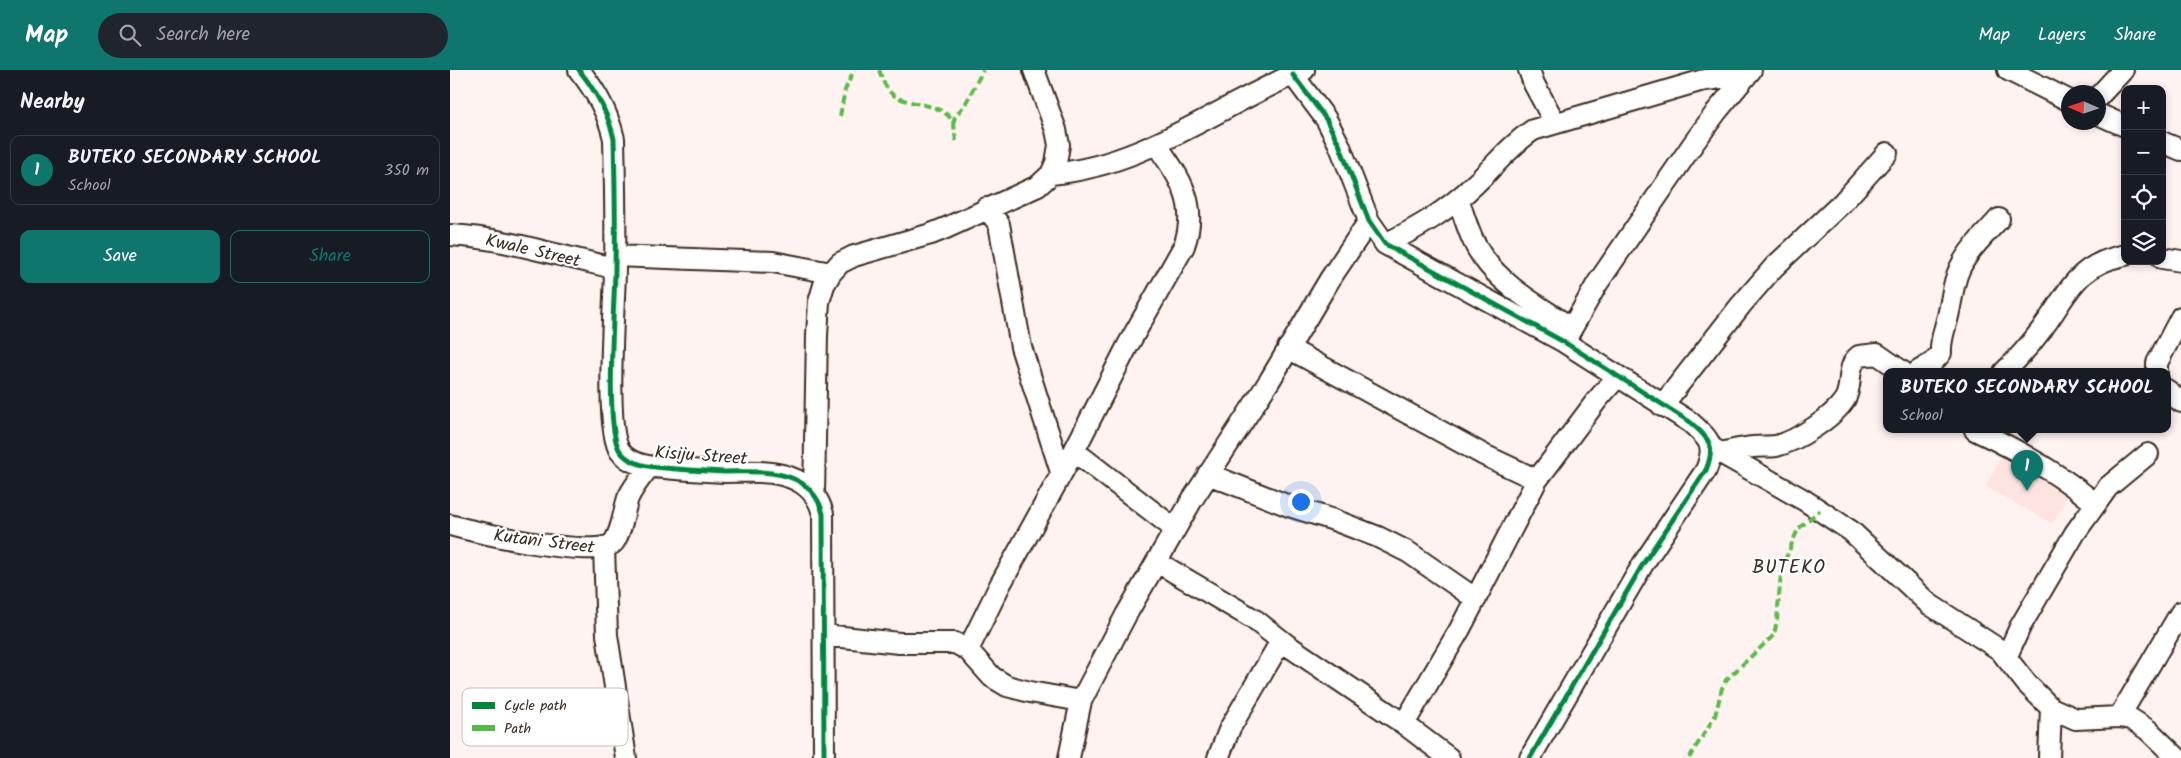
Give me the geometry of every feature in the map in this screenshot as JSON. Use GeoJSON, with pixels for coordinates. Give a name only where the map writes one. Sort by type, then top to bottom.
{"type":"FeatureCollection","features":[{"type":"Feature","properties":{"kind":"street","name":"Kisiju Street"},"geometry":{"type":"LineString","coordinates":[[579,70],[602,102],[610,120],[614,140],[615,262],[612,380],[614,440],[621,452],[634,462],[649,466],[715,472],[756,472],[789,477],[803,484],[814,494]]}},
{"type":"Feature","properties":{"kind":"street"},"geometry":{"type":"LineString","coordinates":[[824,758],[823,514],[820,503],[814,494],[819,302],[831,272],[840,263],[854,256],[931,234],[1038,186],[1051,174],[1056,163],[1059,145],[1056,130],[1034,70]]}},
{"type":"Feature","properties":{"kind":"street"},"geometry":{"type":"LineString","coordinates":[[1528,70],[1555,123]]}},
{"type":"Feature","properties":{"kind":"street"},"geometry":{"type":"LineString","coordinates":[[2008,70],[2061,96]]}},
{"type":"Feature","properties":{"kind":"street"},"geometry":{"type":"LineString","coordinates":[[2106,88],[2123,70]]}},
{"type":"Feature","properties":{"kind":"street"},"geometry":{"type":"LineString","coordinates":[[1051,174],[1086,170],[1112,163],[1184,132],[1253,93],[1299,72],[1339,144],[1369,221],[1385,244],[1568,335]]}},
{"type":"Feature","properties":{"kind":"street"},"geometry":{"type":"LineString","coordinates":[[1385,244],[1420,227],[1458,199],[1475,185],[1515,142],[1533,130],[1700,81],[1749,72]]}},
{"type":"Feature","properties":{"kind":"street"},"geometry":{"type":"LineString","coordinates":[[1568,335],[1597,284],[1693,144],[1749,72]]}},
{"type":"Feature","properties":{"kind":"street"},"geometry":{"type":"LineString","coordinates":[[2106,118],[2121,124]]}},
{"type":"Feature","properties":{"kind":"street"},"geometry":{"type":"LineString","coordinates":[[968,650],[1000,585],[1074,451],[1128,345],[1184,246],[1190,231],[1190,212],[1186,192],[1174,169],[1156,144]]}},
{"type":"Feature","properties":{"kind":"street"},"geometry":{"type":"LineString","coordinates":[[2166,144],[2181,150]]}},
{"type":"Feature","properties":{"kind":"street"},"geometry":{"type":"LineString","coordinates":[[1662,406],[1741,305],[1774,268],[1843,202],[1887,153]]}},
{"type":"Feature","properties":{"kind":"street"},"geometry":{"type":"LineString","coordinates":[[999,224],[1026,191]]}},
{"type":"Feature","properties":{"kind":"street"},"geometry":{"type":"LineString","coordinates":[[1458,199],[1476,246],[1495,272],[1617,377],[1690,422],[1703,434],[1715,450],[1804,500],[1851,531],[1929,604],[1989,643],[2006,658],[2033,691],[2051,708],[2076,719],[2119,717],[2130,719],[2148,730],[2177,758]]}},
{"type":"Feature","properties":{"kind":"street"},"geometry":{"type":"LineString","coordinates":[[986,208],[999,224],[1021,347],[1061,472]]}},
{"type":"Feature","properties":{"kind":"street"},"geometry":{"type":"LineString","coordinates":[[1924,368],[1932,363],[1941,353],[1940,340],[1948,318],[1960,266],[1971,249],[1999,219]]}},
{"type":"Feature","properties":{"kind":"street"},"geometry":{"type":"LineString","coordinates":[[1069,758],[1081,701],[1175,529],[1330,279],[1369,221]]}},
{"type":"Feature","properties":{"kind":"street","name":"Kwale Street"},"geometry":{"type":"LineString","coordinates":[[450,235],[472,236],[615,262],[773,262],[831,272]]}},
{"type":"Feature","properties":{"kind":"street"},"geometry":{"type":"LineString","coordinates":[[2008,368],[2043,328],[2060,300],[2080,276],[2107,259],[2121,256]]}},
{"type":"Feature","properties":{"kind":"street"},"geometry":{"type":"LineString","coordinates":[[2166,259],[2181,261]]}},
{"type":"Feature","properties":{"kind":"street"},"geometry":{"type":"LineString","coordinates":[[2157,368],[2157,363],[2181,317]]}},
{"type":"Feature","properties":{"kind":"street"},"geometry":{"type":"LineString","coordinates":[[1288,348],[1452,438],[1537,480]]}},
{"type":"Feature","properties":{"kind":"street"},"geometry":{"type":"LineString","coordinates":[[1715,450],[1776,446],[1806,432],[1840,406],[1846,397],[1852,365],[1859,356],[1877,354],[1897,368]]}},
{"type":"Feature","properties":{"kind":"street"},"geometry":{"type":"LineString","coordinates":[[1404,724],[1460,629],[1537,480],[1597,400],[1617,377]]}},
{"type":"Feature","properties":{"kind":"street"},"geometry":{"type":"LineString","coordinates":[[2171,393],[2181,402]]}},
{"type":"Feature","properties":{"kind":"street"},"geometry":{"type":"LineString","coordinates":[[1981,433],[2007,445],[2072,484],[2096,504]]}},
{"type":"Feature","properties":{"kind":"street"},"geometry":{"type":"LineString","coordinates":[[1530,758],[1643,564],[1668,524],[1687,501],[1706,470],[1715,450]]}},
{"type":"Feature","properties":{"kind":"street"},"geometry":{"type":"LineString","coordinates":[[1074,451],[1175,529]]}},
{"type":"Feature","properties":{"kind":"street"},"geometry":{"type":"LineString","coordinates":[[2006,658],[2020,627],[2057,564],[2108,486],[2148,454]]}},
{"type":"Feature","properties":{"kind":"street","name":"Kutani Street"},"geometry":{"type":"LineString","coordinates":[[450,525],[534,543],[579,548],[604,548],[613,543],[622,523],[628,498],[649,466]]}},
{"type":"Feature","properties":{"kind":"street"},"geometry":{"type":"LineString","coordinates":[[1208,474],[1289,506],[1334,520],[1378,537],[1408,552],[1476,599]]}},
{"type":"Feature","properties":{"kind":"street"},"geometry":{"type":"LineString","coordinates":[[604,548],[607,635],[615,688]]}},
{"type":"Feature","properties":{"kind":"street"},"geometry":{"type":"LineString","coordinates":[[1157,562],[1255,620],[1281,641],[1404,724],[1449,758]]}},
{"type":"Feature","properties":{"kind":"street"},"geometry":{"type":"LineString","coordinates":[[2119,717],[2181,612]]}},
{"type":"Feature","properties":{"kind":"street"},"geometry":{"type":"LineString","coordinates":[[824,635],[899,643],[955,643],[968,650],[992,677],[1007,686],[1081,701]]}},
{"type":"Feature","properties":{"kind":"street"},"geometry":{"type":"LineString","coordinates":[[1218,758],[1230,728],[1281,641]]}},
{"type":"Feature","properties":{"kind":"street"},"geometry":{"type":"LineString","coordinates":[[2049,758],[2051,708]]}},
{"type":"Feature","properties":{"kind":"shaded area"},"geometry":{"type":"Polygon","coordinates":[[[2001,457],[2069,494],[2053,524],[1985,487],[2001,457]]]}},
{"type":"Feature","properties":{"kind":"marked path"},"geometry":{"type":"LineString","coordinates":[[840,116],[845,90],[854,70]]}},
{"type":"Feature","properties":{"kind":"marked path"},"geometry":{"type":"LineString","coordinates":[[879,70],[892,94],[907,101],[935,108],[950,117],[954,125],[956,141]]}},
{"type":"Feature","properties":{"kind":"marked path"},"geometry":{"type":"LineString","coordinates":[[953,124],[955,117],[966,103],[983,70]]}},
{"type":"Feature","properties":{"kind":"marked path"},"geometry":{"type":"LineString","coordinates":[[1689,758],[1715,716],[1726,680],[1774,635],[1781,573],[1786,558],[1798,529],[1820,510]]}},
{"type":"Feature","properties":{"kind":"cycle path"},"geometry":{"type":"LineString","coordinates":[[579,70],[601,102],[614,139],[615,285],[611,392],[615,438],[624,456],[641,464],[688,470],[774,473],[801,483],[811,491],[819,502],[823,514],[824,758]]}},
{"type":"Feature","properties":{"kind":"cycle path"},"geometry":{"type":"LineString","coordinates":[[1293,75],[1326,119],[1339,144],[1369,221],[1385,244],[1564,342],[1690,422],[1709,443],[1711,454],[1706,470],[1643,564],[1530,758]]}},
{"type":"Feature","properties":{"kind":"place","name":"BUTEKO SECONDARY SCHOOL"},"geometry":{"type":"Point","coordinates":[2027,491]}},
{"type":"Feature","properties":{"kind":"district","name":"BUTEKO"},"geometry":{"type":"Point","coordinates":[1789,566]}}]}
